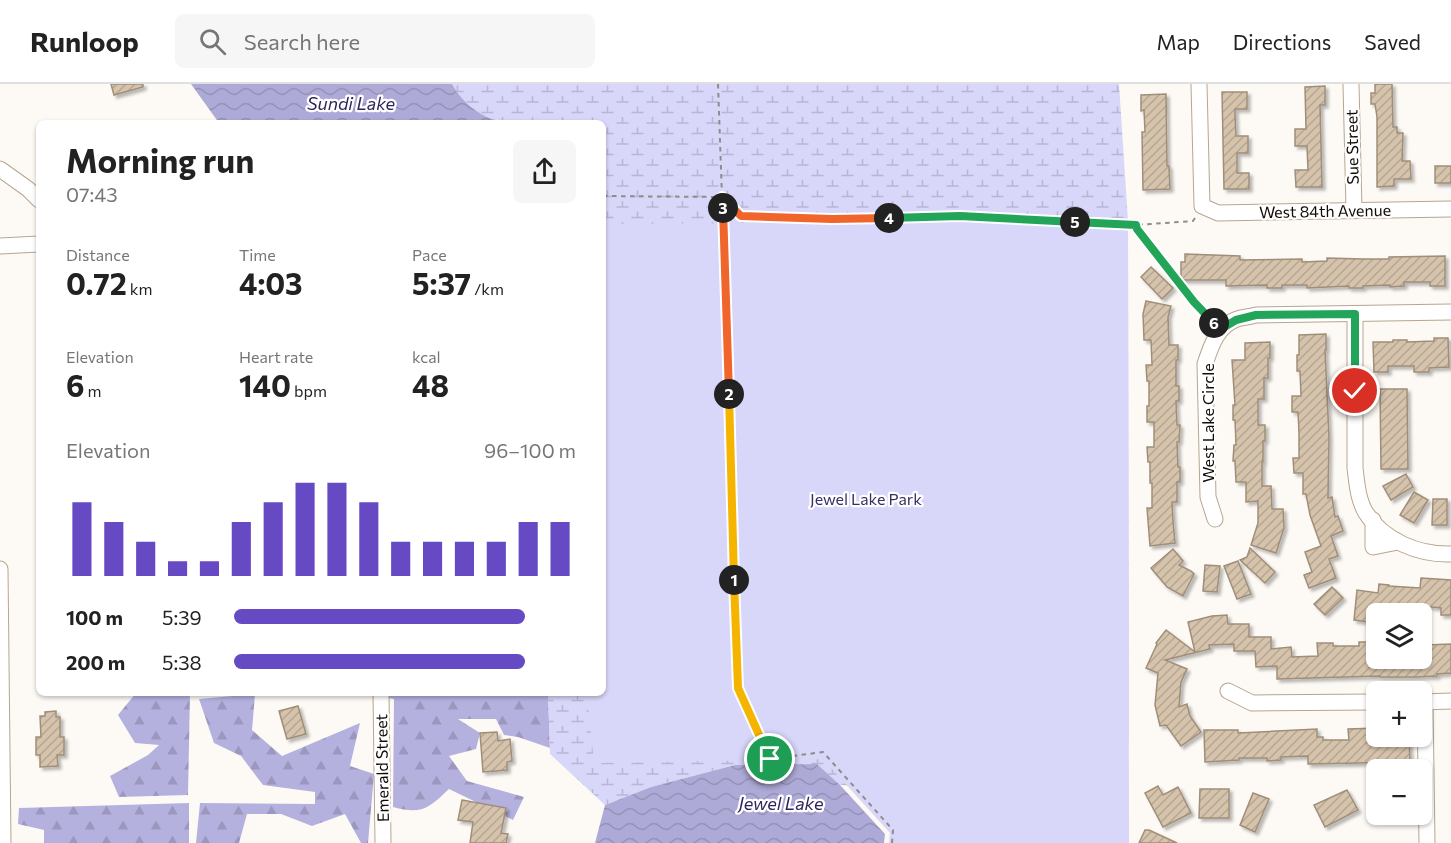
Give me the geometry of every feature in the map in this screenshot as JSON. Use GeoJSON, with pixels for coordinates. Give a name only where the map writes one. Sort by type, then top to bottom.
{"type":"FeatureCollection","features":[{"type":"Feature","properties":{"kind":"street"},"geometry":{"type":"LineString","coordinates":[[1199,84],[1202,206]]}},
{"type":"Feature","properties":{"kind":"street","name":"Sue Street"},"geometry":{"type":"LineString","coordinates":[[1351,84],[1354,210]]}},
{"type":"Feature","properties":{"kind":"street"},"geometry":{"type":"LineString","coordinates":[[0,170],[36,197]]}},
{"type":"Feature","properties":{"kind":"street","name":"West 84th Avenue"},"geometry":{"type":"LineString","coordinates":[[1202,206],[1218,213],[1451,209]]}},
{"type":"Feature","properties":{"kind":"street"},"geometry":{"type":"LineString","coordinates":[[0,246],[36,244]]}},
{"type":"Feature","properties":{"kind":"street"},"geometry":{"type":"LineString","coordinates":[[1221,329],[1236,320],[1256,315],[1451,312]]}},
{"type":"Feature","properties":{"kind":"street"},"geometry":{"type":"LineString","coordinates":[[1355,314],[1355,468],[1358,492],[1366,513],[1380,529],[1398,542],[1421,552],[1451,554]]}},
{"type":"Feature","properties":{"kind":"street","name":"West Lake Circle"},"geometry":{"type":"LineString","coordinates":[[1215,519],[1208,496],[1205,364],[1221,329]]}},
{"type":"Feature","properties":{"kind":"street"},"geometry":{"type":"LineString","coordinates":[[0,569],[3,843]]}},
{"type":"Feature","properties":{"kind":"street"},"geometry":{"type":"LineString","coordinates":[[1228,691],[1252,703],[1366,702]]}},
{"type":"Feature","properties":{"kind":"street","name":"Emerald Street"},"geometry":{"type":"LineString","coordinates":[[381,696],[383,843]]}},
{"type":"Feature","properties":{"kind":"street"},"geometry":{"type":"LineString","coordinates":[[1432,702],[1451,701]]}},
{"type":"Feature","properties":{"kind":"street"},"geometry":{"type":"LineString","coordinates":[[1425,747],[1427,843]]}},
{"type":"Feature","properties":{"kind":"path"},"geometry":{"type":"LineString","coordinates":[[718,84],[738,688],[770,759],[823,752],[893,830],[892,843]]}},
{"type":"Feature","properties":{"kind":"path"},"geometry":{"type":"LineString","coordinates":[[606,196],[722,197],[741,216],[752,217],[832,219],[960,216],[1137,227],[1193,221],[1202,206]]}},
{"type":"Feature","properties":{"kind":"path"},"geometry":{"type":"LineString","coordinates":[[1137,227],[1194,302],[1221,329]]}},
{"type":"Feature","properties":{"kind":"green space","name":"Jewel Lake Park"},"geometry":{"type":"Polygon","coordinates":[[[452,84],[1119,84],[1128,221],[1129,738],[896,788],[840,785],[817,764],[735,765],[651,787],[605,805],[550,754],[548,696],[606,696],[606,120],[492,119],[479,113],[452,84]]]}},
{"type":"Feature","properties":{"kind":"green space","name":"Jewel Lake Park"},"geometry":{"type":"Polygon","coordinates":[[[1128,221],[1129,843],[889,843],[890,833],[823,759],[594,763],[587,696],[606,696],[606,224],[1128,221]]]}},
{"type":"Feature","properties":{"kind":"green space"},"geometry":{"type":"Polygon","coordinates":[[[134,696],[190,696],[188,795],[119,797],[110,776],[148,755],[159,745],[135,743],[118,715],[134,696]]]}},
{"type":"Feature","properties":{"kind":"green space"},"geometry":{"type":"Polygon","coordinates":[[[255,696],[252,730],[282,756],[360,723],[350,766],[374,774],[368,843],[361,843],[345,814],[312,826],[281,814],[247,814],[239,843],[196,843],[200,803],[315,804],[315,792],[263,785],[241,756],[214,743],[199,699],[255,696]]]}},
{"type":"Feature","properties":{"kind":"green space"},"geometry":{"type":"Polygon","coordinates":[[[378,696],[548,696],[550,748],[518,737],[504,735],[496,719],[458,719],[480,733],[476,749],[449,756],[467,781],[524,797],[513,820],[449,789],[436,801],[418,810],[393,807],[394,699],[378,696]]]}},
{"type":"Feature","properties":{"kind":"green space"},"geometry":{"type":"Polygon","coordinates":[[[189,803],[189,843],[44,843],[44,830],[18,824],[19,808],[189,803]]]}},
{"type":"Feature","properties":{"kind":"water","name":"Sundi Lake"},"geometry":{"type":"Polygon","coordinates":[[[191,84],[452,84],[464,100],[479,113],[499,120],[217,120],[191,84]]]}},
{"type":"Feature","properties":{"kind":"water","name":"Jewel Lake"},"geometry":{"type":"Polygon","coordinates":[[[817,764],[840,785],[885,834],[884,843],[595,843],[605,805],[651,787],[735,765],[817,764]]]}},
{"type":"Feature","properties":{"kind":"building"},"geometry":{"type":"Polygon","coordinates":[[[111,84],[143,84],[143,87],[114,95],[111,84]]]}},
{"type":"Feature","properties":{"kind":"building"},"geometry":{"type":"Polygon","coordinates":[[[1375,84],[1392,84],[1393,127],[1397,127],[1397,133],[1403,133],[1402,161],[1410,161],[1411,179],[1394,179],[1394,186],[1377,187],[1377,117],[1375,104],[1371,104],[1371,93],[1375,93],[1375,84]]]}},
{"type":"Feature","properties":{"kind":"building"},"geometry":{"type":"Polygon","coordinates":[[[1325,86],[1325,105],[1320,105],[1322,187],[1296,187],[1295,170],[1308,170],[1307,146],[1295,146],[1295,129],[1306,129],[1305,87],[1325,86]]]}},
{"type":"Feature","properties":{"kind":"building"},"geometry":{"type":"Polygon","coordinates":[[[1222,92],[1247,92],[1247,109],[1235,109],[1235,116],[1236,136],[1248,136],[1248,153],[1237,153],[1237,173],[1249,173],[1249,189],[1224,189],[1222,92]]]}},
{"type":"Feature","properties":{"kind":"building"},"geometry":{"type":"Polygon","coordinates":[[[1166,94],[1167,166],[1169,166],[1170,189],[1143,190],[1142,132],[1145,132],[1141,95],[1166,94]]]}},
{"type":"Feature","properties":{"kind":"building"},"geometry":{"type":"Polygon","coordinates":[[[1435,166],[1451,166],[1451,183],[1435,183],[1435,166]]]}},
{"type":"Feature","properties":{"kind":"building"},"geometry":{"type":"Polygon","coordinates":[[[1185,254],[1240,256],[1240,260],[1302,259],[1302,262],[1327,261],[1327,258],[1389,259],[1389,257],[1445,256],[1445,286],[1430,286],[1430,282],[1404,282],[1404,286],[1363,286],[1363,288],[1349,288],[1349,286],[1307,288],[1307,285],[1282,285],[1282,288],[1267,288],[1267,285],[1226,286],[1226,280],[1181,280],[1181,262],[1185,262],[1185,254]]]}},
{"type":"Feature","properties":{"kind":"building"},"geometry":{"type":"Polygon","coordinates":[[[1151,267],[1173,288],[1162,299],[1141,277],[1151,267]]]}},
{"type":"Feature","properties":{"kind":"building"},"geometry":{"type":"Polygon","coordinates":[[[1146,301],[1171,306],[1168,317],[1169,345],[1178,345],[1176,386],[1179,386],[1179,401],[1176,401],[1177,425],[1180,425],[1179,442],[1177,442],[1180,482],[1177,482],[1177,502],[1172,502],[1175,543],[1150,546],[1147,508],[1152,508],[1152,483],[1150,483],[1147,447],[1154,447],[1154,422],[1147,422],[1149,381],[1147,381],[1146,365],[1152,365],[1151,340],[1144,340],[1143,314],[1146,301]]]}},
{"type":"Feature","properties":{"kind":"building"},"geometry":{"type":"Polygon","coordinates":[[[1326,334],[1328,498],[1332,497],[1335,517],[1338,516],[1343,531],[1331,536],[1338,556],[1329,559],[1336,578],[1309,588],[1304,575],[1312,572],[1305,552],[1321,546],[1310,515],[1306,494],[1303,494],[1303,473],[1294,473],[1293,458],[1299,458],[1299,433],[1298,412],[1292,412],[1292,396],[1301,396],[1300,371],[1297,371],[1299,335],[1326,334]]]}},
{"type":"Feature","properties":{"kind":"building"},"geometry":{"type":"Polygon","coordinates":[[[1434,338],[1448,338],[1449,367],[1429,368],[1429,372],[1414,372],[1414,366],[1388,366],[1388,372],[1374,372],[1373,342],[1434,341],[1434,338]]]}},
{"type":"Feature","properties":{"kind":"building"},"geometry":{"type":"Polygon","coordinates":[[[1270,342],[1268,378],[1264,378],[1264,399],[1258,399],[1258,425],[1265,425],[1262,486],[1271,486],[1272,509],[1283,509],[1284,528],[1276,553],[1251,545],[1258,523],[1258,501],[1246,502],[1246,482],[1236,482],[1235,461],[1233,461],[1234,445],[1236,445],[1235,420],[1233,420],[1233,405],[1235,405],[1232,360],[1245,360],[1245,343],[1270,342]]]}},
{"type":"Feature","properties":{"kind":"building"},"geometry":{"type":"Polygon","coordinates":[[[1380,389],[1407,389],[1408,469],[1381,469],[1380,389]]]}},
{"type":"Feature","properties":{"kind":"building"},"geometry":{"type":"Polygon","coordinates":[[[1406,474],[1413,487],[1391,500],[1383,486],[1406,474]]]}},
{"type":"Feature","properties":{"kind":"building"},"geometry":{"type":"Polygon","coordinates":[[[1414,492],[1428,500],[1414,523],[1400,515],[1414,492]]]}},
{"type":"Feature","properties":{"kind":"building"},"geometry":{"type":"Polygon","coordinates":[[[1433,499],[1447,499],[1447,525],[1432,525],[1433,499]]]}},
{"type":"Feature","properties":{"kind":"building"},"geometry":{"type":"Polygon","coordinates":[[[1250,548],[1275,572],[1265,583],[1240,560],[1247,557],[1250,548]]]}},
{"type":"Feature","properties":{"kind":"building"},"geometry":{"type":"Polygon","coordinates":[[[1173,549],[1183,561],[1179,565],[1194,574],[1183,596],[1167,587],[1151,568],[1173,549]]]}},
{"type":"Feature","properties":{"kind":"building"},"geometry":{"type":"Polygon","coordinates":[[[1238,561],[1251,594],[1237,599],[1224,566],[1238,561]]]}},
{"type":"Feature","properties":{"kind":"building"},"geometry":{"type":"Polygon","coordinates":[[[1205,565],[1220,566],[1217,592],[1203,591],[1205,565]]]}},
{"type":"Feature","properties":{"kind":"building"},"geometry":{"type":"Polygon","coordinates":[[[1421,578],[1451,580],[1451,615],[1441,615],[1441,608],[1432,607],[1432,603],[1366,603],[1366,622],[1354,620],[1357,590],[1378,593],[1379,584],[1420,588],[1421,578]]]}},
{"type":"Feature","properties":{"kind":"building"},"geometry":{"type":"Polygon","coordinates":[[[1332,587],[1343,598],[1325,615],[1314,604],[1332,587]]]}},
{"type":"Feature","properties":{"kind":"building"},"geometry":{"type":"Polygon","coordinates":[[[1227,615],[1228,624],[1249,624],[1249,637],[1271,637],[1271,649],[1291,647],[1292,657],[1318,656],[1317,643],[1333,643],[1333,646],[1359,646],[1359,642],[1366,642],[1366,669],[1432,669],[1432,645],[1451,644],[1451,673],[1416,677],[1277,679],[1277,666],[1256,667],[1255,651],[1234,651],[1234,644],[1209,645],[1210,649],[1165,660],[1187,669],[1181,682],[1179,707],[1187,704],[1190,716],[1201,732],[1181,746],[1166,725],[1160,726],[1155,705],[1158,673],[1146,668],[1156,643],[1166,630],[1195,652],[1188,622],[1227,615]]]}},
{"type":"Feature","properties":{"kind":"building"},"geometry":{"type":"Polygon","coordinates":[[[298,706],[306,734],[287,739],[279,711],[298,706]]]}},
{"type":"Feature","properties":{"kind":"building"},"geometry":{"type":"Polygon","coordinates":[[[56,711],[56,717],[60,717],[60,737],[64,737],[64,755],[57,755],[58,766],[40,767],[40,755],[36,755],[36,737],[41,737],[40,716],[45,716],[45,712],[56,711]]]}},
{"type":"Feature","properties":{"kind":"building"},"geometry":{"type":"Polygon","coordinates":[[[1366,728],[1366,747],[1409,747],[1410,759],[1366,759],[1366,763],[1308,764],[1308,756],[1281,757],[1281,760],[1267,761],[1267,758],[1239,758],[1239,760],[1205,762],[1204,730],[1238,730],[1238,733],[1317,729],[1317,737],[1323,737],[1323,740],[1349,740],[1348,729],[1366,728]]]}},
{"type":"Feature","properties":{"kind":"building"},"geometry":{"type":"Polygon","coordinates":[[[497,732],[498,741],[510,739],[512,761],[507,762],[507,770],[483,772],[480,733],[497,732]]]}},
{"type":"Feature","properties":{"kind":"building"},"geometry":{"type":"Polygon","coordinates":[[[1158,786],[1163,795],[1178,787],[1191,813],[1163,827],[1145,793],[1158,786]]]}},
{"type":"Feature","properties":{"kind":"building"},"geometry":{"type":"Polygon","coordinates":[[[1200,789],[1229,789],[1229,818],[1199,818],[1200,789]]]}},
{"type":"Feature","properties":{"kind":"building"},"geometry":{"type":"Polygon","coordinates":[[[1347,790],[1358,810],[1325,827],[1314,805],[1347,790]]]}},
{"type":"Feature","properties":{"kind":"building"},"geometry":{"type":"Polygon","coordinates":[[[1253,793],[1269,799],[1255,832],[1240,825],[1253,793]]]}},
{"type":"Feature","properties":{"kind":"building"},"geometry":{"type":"Polygon","coordinates":[[[462,800],[506,808],[501,833],[508,834],[506,843],[470,843],[473,822],[458,820],[462,800]]]}},
{"type":"Feature","properties":{"kind":"building"},"geometry":{"type":"Polygon","coordinates":[[[1145,830],[1149,830],[1177,843],[1139,843],[1145,830]]]}},
{"type":"Feature","properties":{"kind":"route"},"geometry":{"type":"LineString","coordinates":[[770,759],[738,688],[722,197],[741,216],[764,218],[960,216],[1136,225],[1194,302],[1221,329],[1236,320],[1256,315],[1355,314],[1355,391]]}}]}
